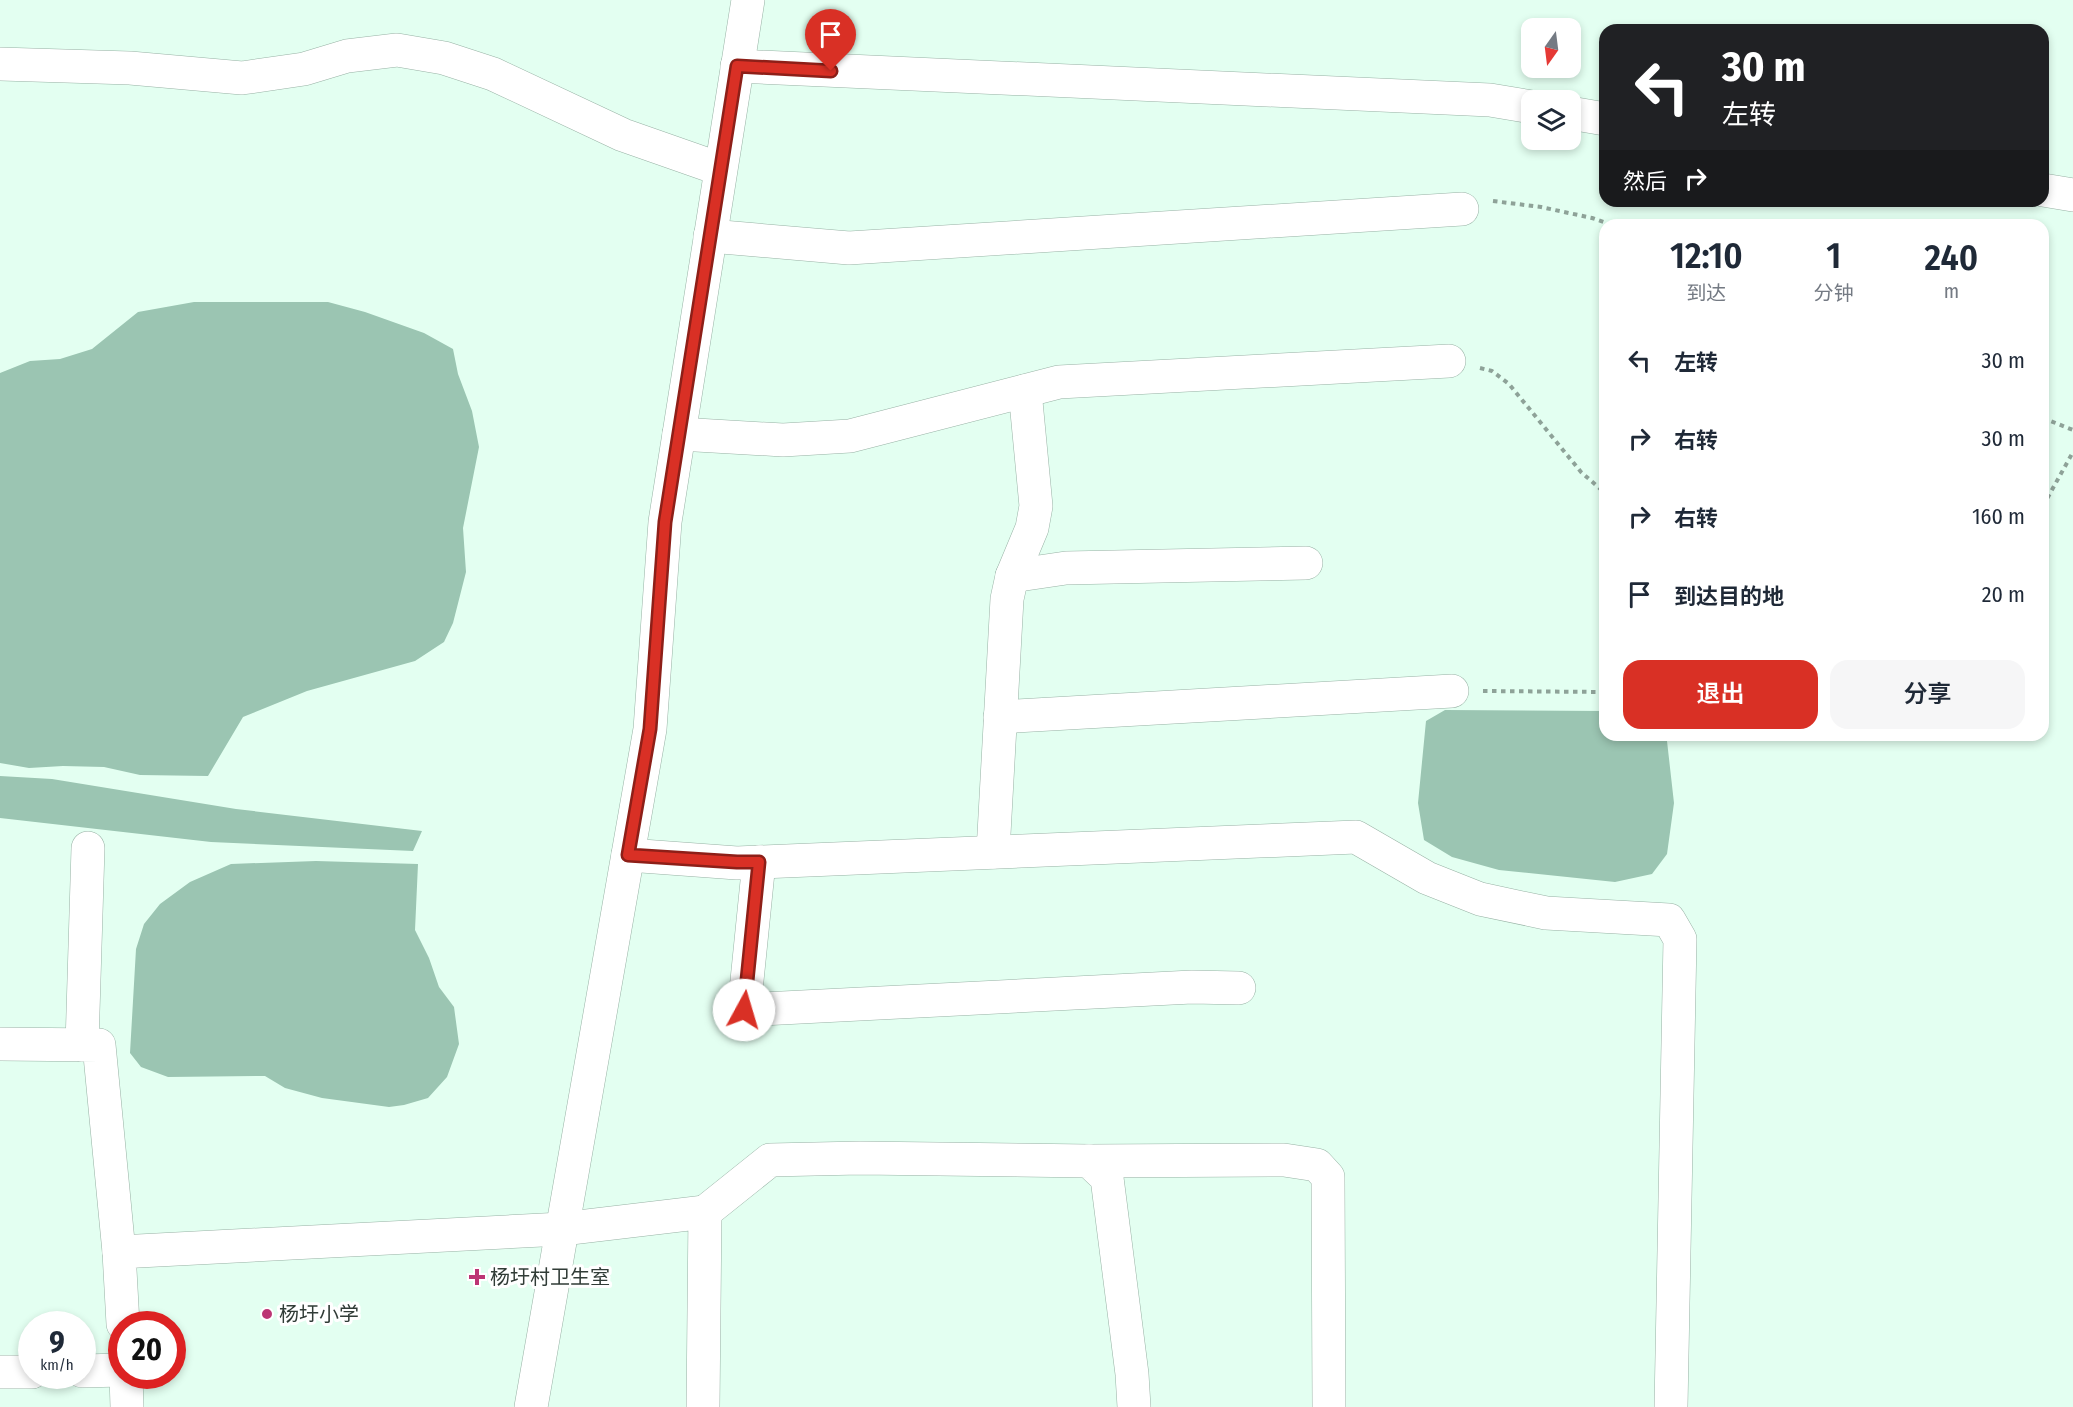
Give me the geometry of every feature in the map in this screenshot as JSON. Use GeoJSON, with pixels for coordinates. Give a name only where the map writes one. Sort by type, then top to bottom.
{"type":"FeatureCollection","features":[{"type":"Feature","properties":{"kind":"street"},"geometry":{"type":"LineString","coordinates":[[531,1407],[650,729],[665,522],[747,0]]}},
{"type":"Feature","properties":{"kind":"street"},"geometry":{"type":"LineString","coordinates":[[0,64],[130,68],[242,78],[304,69],[347,56],[397,50],[444,58],[493,74],[623,135],[720,169]]}},
{"type":"Feature","properties":{"kind":"street"},"geometry":{"type":"LineString","coordinates":[[737,66],[1478,99],[1521,105]]}},
{"type":"Feature","properties":{"kind":"street"},"geometry":{"type":"LineString","coordinates":[[1581,115],[1599,118]]}},
{"type":"Feature","properties":{"kind":"street"},"geometry":{"type":"LineString","coordinates":[[2049,191],[2073,195]]}},
{"type":"Feature","properties":{"kind":"street"},"geometry":{"type":"LineString","coordinates":[[710,236],[849,248],[1462,209]]}},
{"type":"Feature","properties":{"kind":"street"},"geometry":{"type":"LineString","coordinates":[[679,434],[783,440],[850,436],[1059,382],[1449,361]]}},
{"type":"Feature","properties":{"kind":"street"},"geometry":{"type":"LineString","coordinates":[[993,852],[1007,599],[1012,576],[1032,528],[1036,506],[1025,391]]}},
{"type":"Feature","properties":{"kind":"street"},"geometry":{"type":"LineString","coordinates":[[1012,576],[1066,568],[1306,563]]}},
{"type":"Feature","properties":{"kind":"street"},"geometry":{"type":"LineString","coordinates":[[1000,717],[1452,691]]}},
{"type":"Feature","properties":{"kind":"street"},"geometry":{"type":"LineString","coordinates":[[628,855],[759,862],[1356,837],[1427,878],[1480,899],[1546,913],[1669,920],[1680,939],[1671,1407]]}},
{"type":"Feature","properties":{"kind":"street"},"geometry":{"type":"LineString","coordinates":[[82,1046],[88,848]]}},
{"type":"Feature","properties":{"kind":"street"},"geometry":{"type":"LineString","coordinates":[[759,862],[744,1010],[1192,987],[1239,988]]}},
{"type":"Feature","properties":{"kind":"street"},"geometry":{"type":"LineString","coordinates":[[0,1044],[99,1045],[119,1252],[122,1311]]}},
{"type":"Feature","properties":{"kind":"street"},"geometry":{"type":"LineString","coordinates":[[119,1252],[562,1229],[705,1212],[770,1160],[871,1158],[1089,1161],[1284,1160],[1317,1165],[1328,1177],[1329,1407]]}},
{"type":"Feature","properties":{"kind":"street"},"geometry":{"type":"LineString","coordinates":[[1089,1161],[1107,1178],[1132,1374],[1134,1407]]}},
{"type":"Feature","properties":{"kind":"street"},"geometry":{"type":"LineString","coordinates":[[703,1407],[705,1212]]}},
{"type":"Feature","properties":{"kind":"street"},"geometry":{"type":"LineString","coordinates":[[0,1372],[18,1372]]}},
{"type":"Feature","properties":{"kind":"street"},"geometry":{"type":"LineString","coordinates":[[127,1389],[128,1407]]}},
{"type":"Feature","properties":{"kind":"path"},"geometry":{"type":"LineString","coordinates":[[1462,209],[1496,200],[1541,207],[1599,220]]}},
{"type":"Feature","properties":{"kind":"path"},"geometry":{"type":"LineString","coordinates":[[1449,361],[1492,371],[1509,384],[1581,472],[1599,488]]}},
{"type":"Feature","properties":{"kind":"path"},"geometry":{"type":"LineString","coordinates":[[2049,420],[2073,430]]}},
{"type":"Feature","properties":{"kind":"path"},"geometry":{"type":"LineString","coordinates":[[2049,495],[2073,453]]}},
{"type":"Feature","properties":{"kind":"path"},"geometry":{"type":"LineString","coordinates":[[1452,691],[1599,692]]}},
{"type":"Feature","properties":{"kind":"shaded area"},"geometry":{"type":"Polygon","coordinates":[[[194,302],[328,302],[365,312],[424,333],[453,349],[458,374],[472,411],[479,447],[463,528],[466,572],[453,623],[444,642],[415,661],[307,691],[243,717],[208,776],[140,775],[104,767],[29,768],[0,763],[0,373],[30,361],[60,359],[92,349],[138,312],[194,302]]]}},
{"type":"Feature","properties":{"kind":"shaded area"},"geometry":{"type":"Polygon","coordinates":[[[1445,710],[1599,711],[1599,741],[1667,741],[1674,803],[1667,854],[1652,874],[1615,882],[1499,870],[1452,857],[1424,840],[1418,803],[1426,721],[1445,710]]]}},
{"type":"Feature","properties":{"kind":"shaded area"},"geometry":{"type":"Polygon","coordinates":[[[0,776],[52,779],[236,809],[422,831],[413,851],[211,842],[0,818],[0,776]]]}},
{"type":"Feature","properties":{"kind":"shaded area"},"geometry":{"type":"Polygon","coordinates":[[[316,861],[418,864],[415,930],[429,958],[439,987],[454,1007],[459,1044],[447,1077],[428,1098],[389,1107],[322,1098],[285,1088],[265,1076],[168,1077],[141,1067],[130,1053],[136,949],[144,924],[160,904],[190,882],[231,864],[316,861]]]}},
{"type":"Feature","properties":{"kind":"place","name":"杨圩村卫生室"},"geometry":{"type":"Point","coordinates":[477,1277]}},
{"type":"Feature","properties":{"kind":"place","name":"杨圩小学"},"geometry":{"type":"Point","coordinates":[267,1314]}},
{"type":"Feature","properties":{"kind":"route"},"geometry":{"type":"LineString","coordinates":[[744,1010],[759,862],[628,855],[650,729],[665,522],[737,66],[831,71]]}}]}
